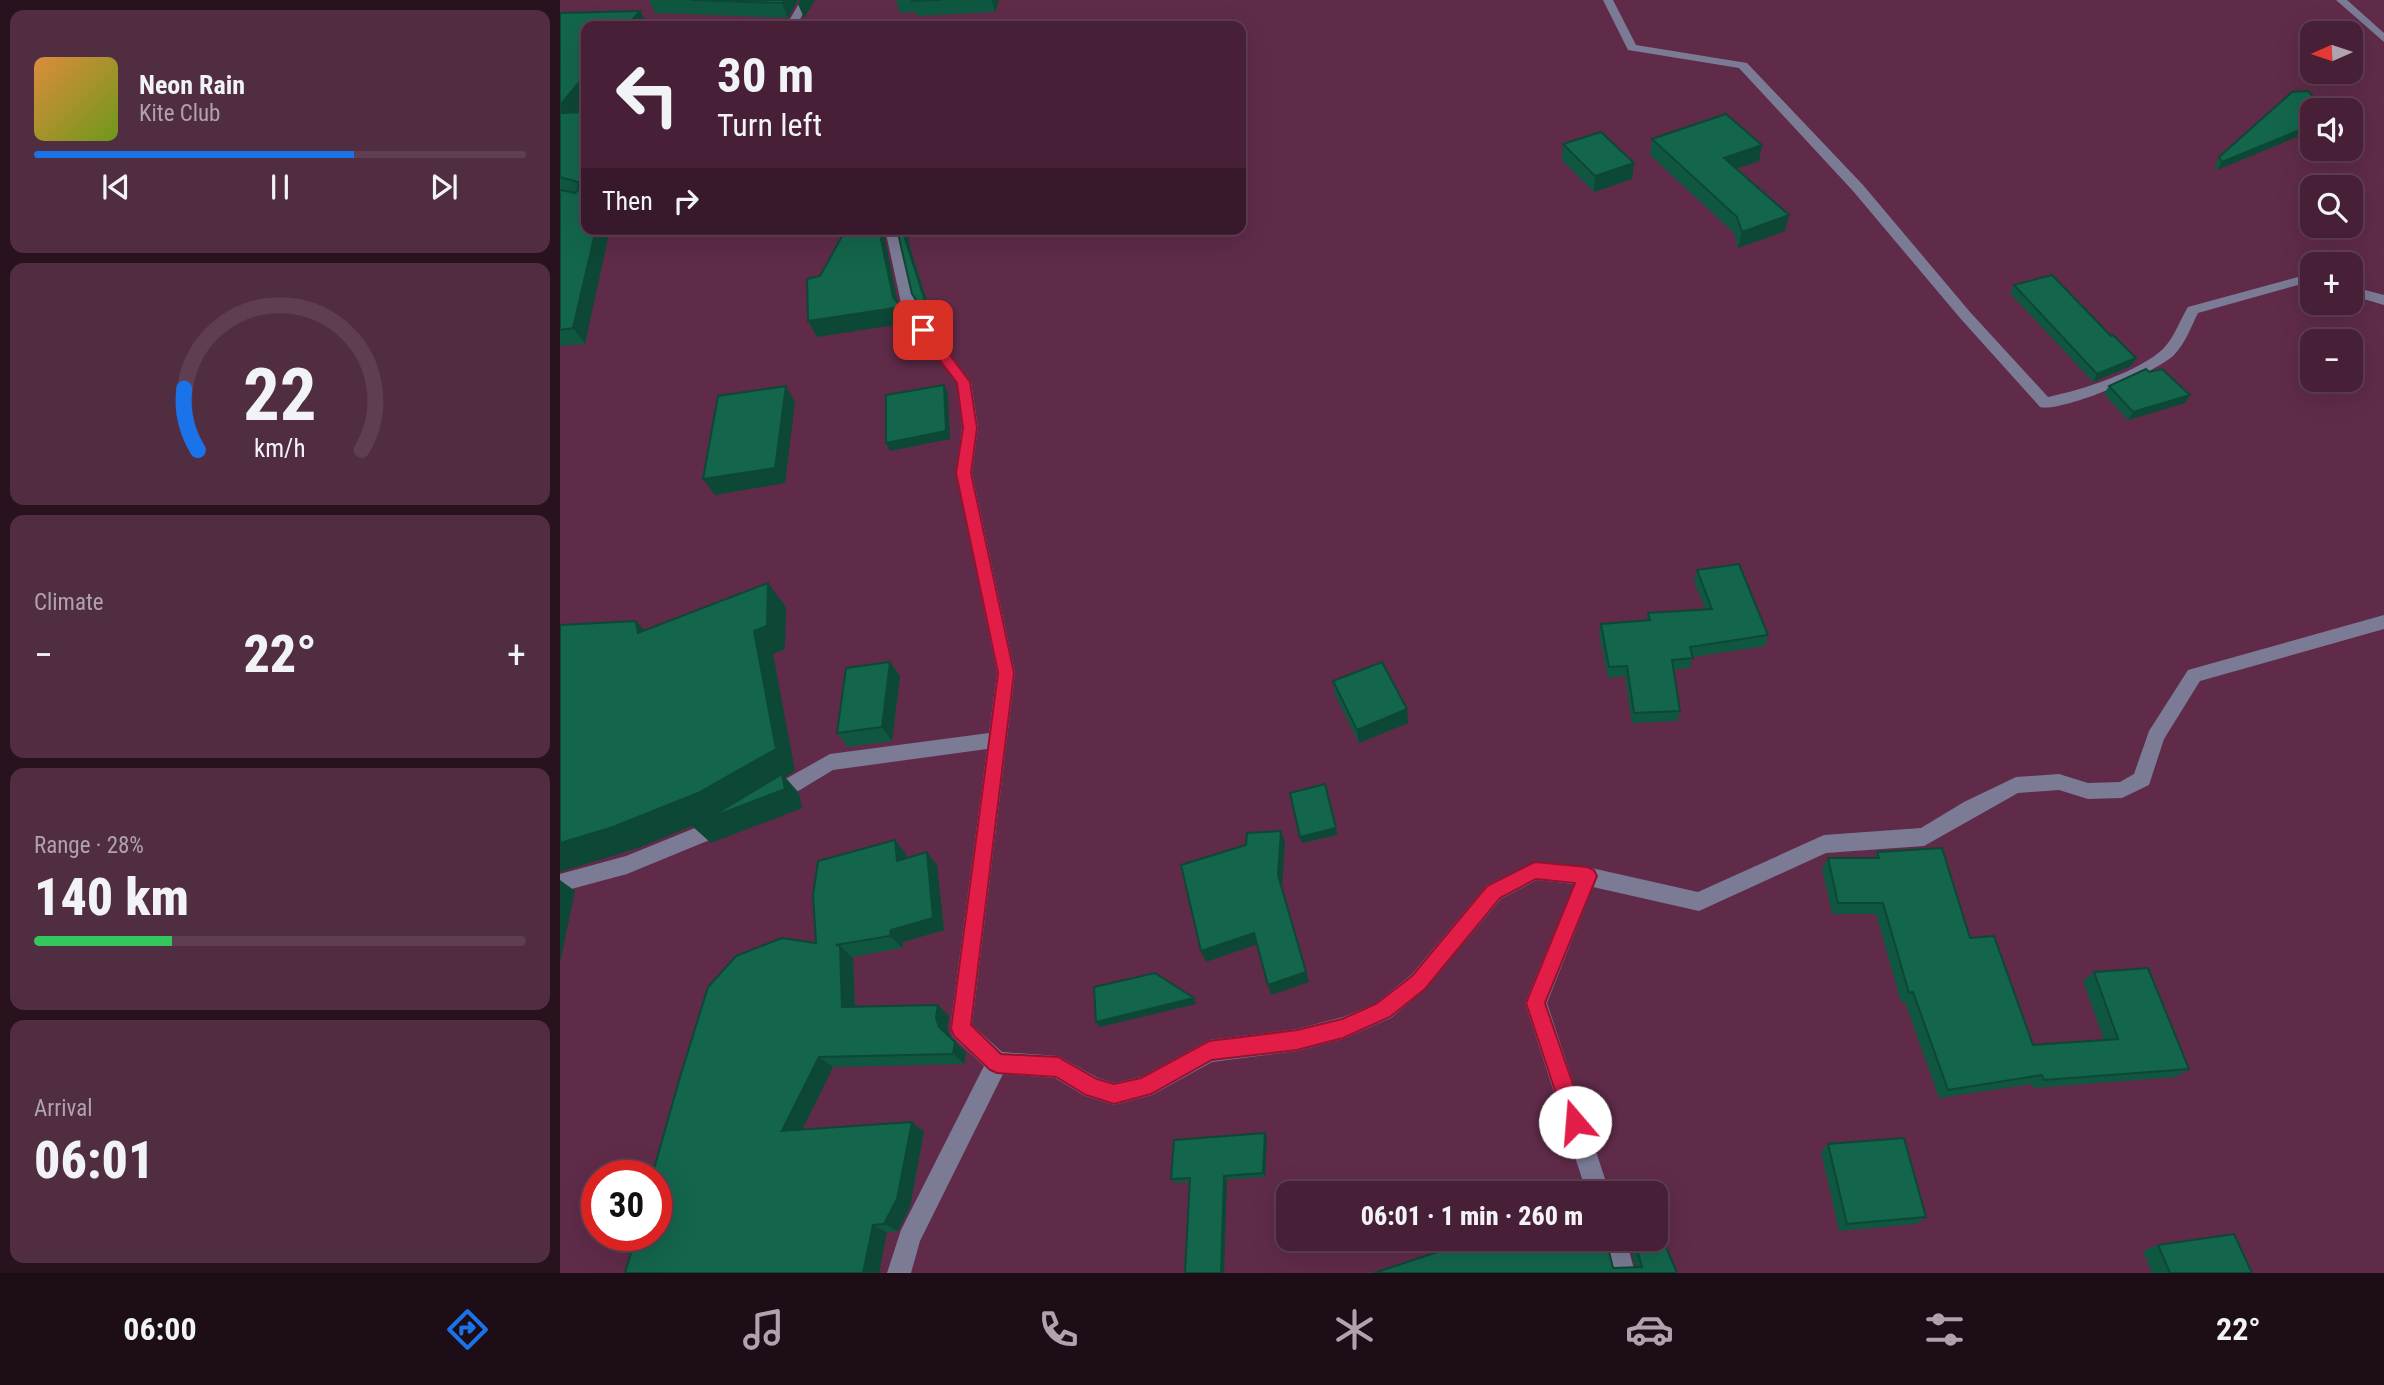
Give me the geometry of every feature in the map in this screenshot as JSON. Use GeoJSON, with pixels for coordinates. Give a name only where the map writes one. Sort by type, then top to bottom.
{"type":"FeatureCollection","features":[{"type":"Feature","properties":{"kind":"street"},"geometry":{"type":"LineString","coordinates":[[794,21],[806,0]]}},
{"type":"Feature","properties":{"kind":"street"},"geometry":{"type":"LineString","coordinates":[[1608,0],[1632,48],[1743,65],[1858,188],[1965,315],[2045,402],[2060,401],[2119,379],[2168,352],[2193,310],[2300,281]]}},
{"type":"Feature","properties":{"kind":"street"},"geometry":{"type":"LineString","coordinates":[[2341,0],[2384,39]]}},
{"type":"Feature","properties":{"kind":"street"},"geometry":{"type":"LineString","coordinates":[[892,235],[910,312],[964,382],[970,428],[964,473],[1006,673],[961,1029],[997,1063],[1058,1067],[1093,1088],[1114,1094],[1144,1087],[1209,1051],[1297,1040],[1343,1028],[1383,1010],[1418,982],[1494,892],[1535,871],[1587,876],[1699,902],[1824,844],[1924,837],[1972,807],[2017,785],[2059,782],[2088,791],[2122,790],[2141,779],[2155,737],[2194,675],[2384,622]]}},
{"type":"Feature","properties":{"kind":"street"},"geometry":{"type":"LineString","coordinates":[[2363,294],[2384,300]]}},
{"type":"Feature","properties":{"kind":"street"},"geometry":{"type":"LineString","coordinates":[[762,803],[830,762],[997,740]]}},
{"type":"Feature","properties":{"kind":"street"},"geometry":{"type":"LineString","coordinates":[[560,883],[627,865],[740,817]]}},
{"type":"Feature","properties":{"kind":"street"},"geometry":{"type":"LineString","coordinates":[[1587,876],[1536,1003],[1595,1181]]}},
{"type":"Feature","properties":{"kind":"street"},"geometry":{"type":"LineString","coordinates":[[898,1273],[909,1238],[997,1063]]}},
{"type":"Feature","properties":{"kind":"street"},"geometry":{"type":"LineString","coordinates":[[1617,1251],[1623,1273]]}},
{"type":"Feature","properties":{"kind":"building"},"geometry":{"type":"Polygon","coordinates":[[[690,0],[784,0],[782,3],[690,0]]]}},
{"type":"Feature","properties":{"kind":"building"},"geometry":{"type":"Polygon","coordinates":[[[640,11],[631,21],[581,21],[581,80],[560,105],[560,13],[640,11]]]}},
{"type":"Feature","properties":{"kind":"building"},"geometry":{"type":"Polygon","coordinates":[[[2308,91],[2314,98],[2300,98],[2300,130],[2222,162],[2219,157],[2292,92],[2308,91]]]}},
{"type":"Feature","properties":{"kind":"building"},"geometry":{"type":"Polygon","coordinates":[[[581,112],[581,235],[595,235],[573,328],[560,330],[560,190],[575,193],[578,190],[578,182],[560,177],[560,113],[581,112]]]}},
{"type":"Feature","properties":{"kind":"building"},"geometry":{"type":"Polygon","coordinates":[[[1726,114],[1762,145],[1724,158],[1789,215],[1742,232],[1737,217],[1652,139],[1726,114]]]}},
{"type":"Feature","properties":{"kind":"building"},"geometry":{"type":"Polygon","coordinates":[[[1601,132],[1634,163],[1595,176],[1563,144],[1601,132]]]}},
{"type":"Feature","properties":{"kind":"building"},"geometry":{"type":"Polygon","coordinates":[[[843,235],[880,235],[893,297],[901,307],[808,321],[807,279],[820,276],[843,235]]]}},
{"type":"Feature","properties":{"kind":"building"},"geometry":{"type":"Polygon","coordinates":[[[898,235],[904,235],[926,304],[920,305],[912,294],[898,235]]]}},
{"type":"Feature","properties":{"kind":"building"},"geometry":{"type":"Polygon","coordinates":[[[2052,275],[2136,358],[2097,374],[2014,285],[2052,275]]]}},
{"type":"Feature","properties":{"kind":"building"},"geometry":{"type":"Polygon","coordinates":[[[2146,369],[2149,372],[2162,369],[2190,395],[2133,412],[2109,386],[2146,369]]]}},
{"type":"Feature","properties":{"kind":"building"},"geometry":{"type":"Polygon","coordinates":[[[944,385],[946,431],[886,443],[886,395],[944,385]]]}},
{"type":"Feature","properties":{"kind":"building"},"geometry":{"type":"Polygon","coordinates":[[[786,386],[775,468],[703,479],[718,396],[786,386]]]}},
{"type":"Feature","properties":{"kind":"building"},"geometry":{"type":"Polygon","coordinates":[[[1739,564],[1768,635],[1690,647],[1693,658],[1672,660],[1680,711],[1634,713],[1627,666],[1609,667],[1601,624],[1650,620],[1648,613],[1712,609],[1697,570],[1739,564]]]}},
{"type":"Feature","properties":{"kind":"building"},"geometry":{"type":"Polygon","coordinates":[[[768,583],[767,626],[754,631],[776,749],[698,793],[613,827],[560,843],[560,625],[636,621],[638,633],[768,583]]]}},
{"type":"Feature","properties":{"kind":"building"},"geometry":{"type":"Polygon","coordinates":[[[890,662],[882,727],[837,733],[846,668],[890,662]]]}},
{"type":"Feature","properties":{"kind":"building"},"geometry":{"type":"Polygon","coordinates":[[[1382,662],[1407,709],[1357,730],[1333,681],[1382,662]]]}},
{"type":"Feature","properties":{"kind":"building"},"geometry":{"type":"Polygon","coordinates":[[[782,774],[785,789],[691,825],[717,813],[782,774]]]}},
{"type":"Feature","properties":{"kind":"building"},"geometry":{"type":"Polygon","coordinates":[[[1325,784],[1336,828],[1300,837],[1290,793],[1325,784]]]}},
{"type":"Feature","properties":{"kind":"building"},"geometry":{"type":"Polygon","coordinates":[[[1281,831],[1278,875],[1306,972],[1268,985],[1254,933],[1201,951],[1181,865],[1246,845],[1247,833],[1281,831]]]}},
{"type":"Feature","properties":{"kind":"building"},"geometry":{"type":"Polygon","coordinates":[[[895,840],[897,861],[927,852],[933,918],[891,930],[890,936],[836,945],[840,946],[842,1007],[938,1005],[936,1018],[939,1027],[955,1042],[953,1054],[819,1057],[782,1131],[912,1122],[897,1199],[884,1224],[873,1225],[863,1273],[625,1273],[632,1251],[672,1251],[672,1160],[657,1160],[708,987],[736,956],[782,938],[816,943],[813,895],[818,861],[895,840]]]}},
{"type":"Feature","properties":{"kind":"building"},"geometry":{"type":"Polygon","coordinates":[[[1942,848],[1970,938],[1994,936],[2033,1045],[2118,1039],[2094,972],[2148,968],[2189,1069],[2044,1080],[2042,1075],[1948,1090],[1913,992],[1909,993],[1883,903],[1838,903],[1828,858],[1879,858],[1877,852],[1942,848]]]}},
{"type":"Feature","properties":{"kind":"building"},"geometry":{"type":"Polygon","coordinates":[[[1155,973],[1194,998],[1096,1022],[1094,987],[1155,973]]]}},
{"type":"Feature","properties":{"kind":"building"},"geometry":{"type":"Polygon","coordinates":[[[1265,1133],[1263,1173],[1224,1176],[1221,1273],[1185,1273],[1190,1178],[1171,1179],[1174,1140],[1265,1133]]]}},
{"type":"Feature","properties":{"kind":"building"},"geometry":{"type":"Polygon","coordinates":[[[1904,1138],[1926,1217],[1847,1224],[1828,1144],[1904,1138]]]}},
{"type":"Feature","properties":{"kind":"building"},"geometry":{"type":"Polygon","coordinates":[[[2234,1234],[2252,1273],[2170,1273],[2158,1245],[2234,1234]]]}},
{"type":"Feature","properties":{"kind":"building"},"geometry":{"type":"Polygon","coordinates":[[[1441,1251],[1609,1251],[1613,1268],[1642,1267],[1637,1251],[1668,1251],[1677,1273],[1374,1273],[1441,1251]]]}},
{"type":"Feature","properties":{"kind":"route"},"geometry":{"type":"LineString","coordinates":[[923,330],[964,382],[970,428],[964,473],[1006,673],[961,1029],[997,1063],[1058,1067],[1093,1088],[1114,1094],[1144,1087],[1209,1051],[1297,1040],[1343,1028],[1383,1010],[1418,982],[1494,892],[1535,871],[1587,876],[1536,1003],[1575,1122]]}}]}
